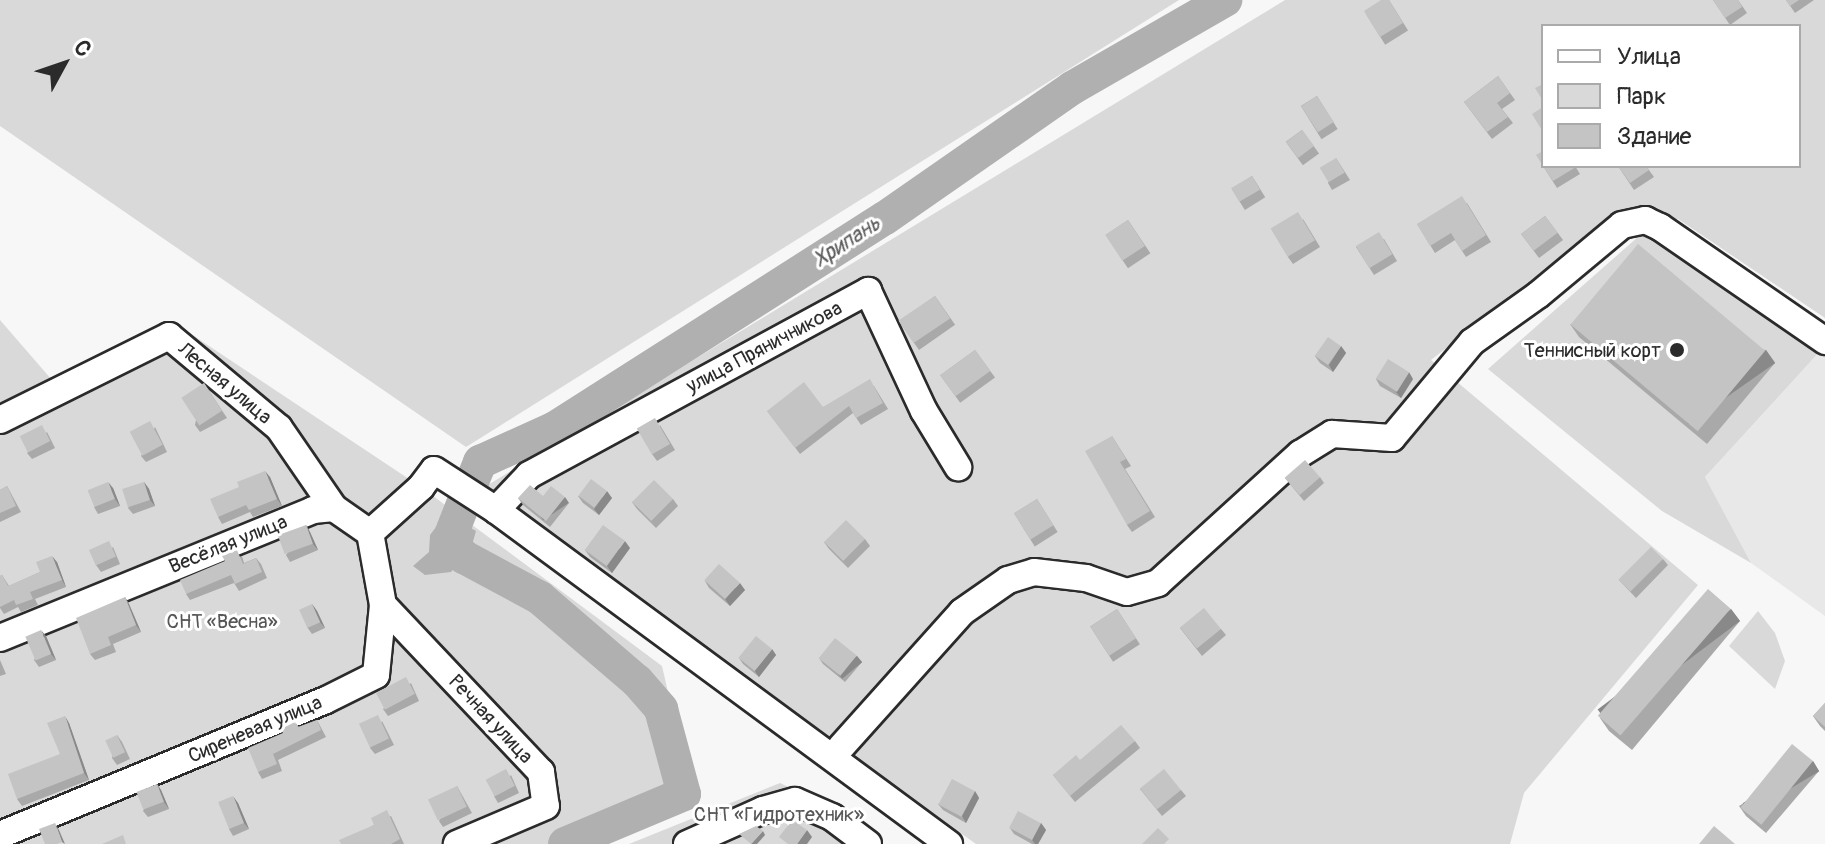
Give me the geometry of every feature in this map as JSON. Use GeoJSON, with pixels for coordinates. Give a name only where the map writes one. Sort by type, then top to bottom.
{"type":"FeatureCollection","features":[{"type":"Feature","properties":{"kind":"street"},"geometry":{"type":"LineString","coordinates":[[837,752],[962,612],[1008,580],[1034,572],[1086,578],[1127,592],[1158,583],[1300,454],[1332,434],[1392,438],[1472,342],[1538,295],[1622,225],[1645,220],[1660,227],[1825,341]]}},
{"type":"Feature","properties":{"kind":"street","name":"улица Пряничникова"},"geometry":{"type":"LineString","coordinates":[[496,510],[529,475],[868,291],[924,411],[958,467]]}},
{"type":"Feature","properties":{"kind":"street","name":"Лесная улица"},"geometry":{"type":"LineString","coordinates":[[0,420],[169,336],[279,428],[334,508]]}},
{"type":"Feature","properties":{"kind":"street"},"geometry":{"type":"LineString","coordinates":[[334,508],[370,533],[421,487],[434,470],[496,510],[837,752],[949,844]]}},
{"type":"Feature","properties":{"kind":"street","name":"Весёлая улица"},"geometry":{"type":"LineString","coordinates":[[0,638],[313,510],[334,508]]}},
{"type":"Feature","properties":{"kind":"street","name":"Сиреневая улица"},"geometry":{"type":"LineString","coordinates":[[0,835],[324,701],[376,675],[383,605],[370,533]]}},
{"type":"Feature","properties":{"kind":"street","name":"Речная улица"},"geometry":{"type":"LineString","coordinates":[[383,605],[541,772],[546,806],[457,844]]}},
{"type":"Feature","properties":{"kind":"street"},"geometry":{"type":"LineString","coordinates":[[687,844],[763,810],[795,801],[832,817],[868,844]]}},
{"type":"Feature","properties":{"kind":"shaded area"},"geometry":{"type":"Polygon","coordinates":[[[1822,349],[1825,351],[1825,616],[1751,563],[1705,477],[1822,349]]]}},
{"type":"Feature","properties":{"kind":"shaded area"},"geometry":{"type":"Polygon","coordinates":[[[457,520],[476,531],[472,545],[451,572],[425,575],[413,566],[429,552],[430,535],[440,522],[457,520]]]}},
{"type":"Feature","properties":{"kind":"green space"},"geometry":{"type":"Polygon","coordinates":[[[0,0],[1179,0],[466,447],[0,126],[0,0]]]}},
{"type":"Feature","properties":{"kind":"green space"},"geometry":{"type":"Polygon","coordinates":[[[1285,0],[1825,0],[1825,318],[1678,219],[1616,215],[1431,360],[1698,585],[1524,793],[1510,844],[976,844],[483,488],[1285,0]]]}},
{"type":"Feature","properties":{"kind":"green space"},"geometry":{"type":"Polygon","coordinates":[[[1647,229],[1822,349],[1705,477],[1751,563],[1662,511],[1488,369],[1647,229]]]}},
{"type":"Feature","properties":{"kind":"green space","name":"СНТ «Весна»"},"geometry":{"type":"Polygon","coordinates":[[[0,320],[52,380],[173,322],[421,487],[662,666],[694,805],[596,844],[0,844],[0,320]]]}},
{"type":"Feature","properties":{"kind":"green space"},"geometry":{"type":"Polygon","coordinates":[[[1758,611],[1775,633],[1785,661],[1775,689],[1729,646],[1758,611]]]}},
{"type":"Feature","properties":{"kind":"green space","name":"СНТ «Гидротехник»"},"geometry":{"type":"Polygon","coordinates":[[[780,783],[815,800],[877,844],[629,844],[780,783]]]}},
{"type":"Feature","properties":{"kind":"building"},"geometry":{"type":"Polygon","coordinates":[[[1381,0],[1389,0],[1403,23],[1380,37],[1364,11],[1381,0]]]}},
{"type":"Feature","properties":{"kind":"building"},"geometry":{"type":"Polygon","coordinates":[[[1713,0],[1738,0],[1742,7],[1725,18],[1713,0]]]}},
{"type":"Feature","properties":{"kind":"building"},"geometry":{"type":"Polygon","coordinates":[[[1498,76],[1510,93],[1497,103],[1508,117],[1487,132],[1464,102],[1498,76]]]}},
{"type":"Feature","properties":{"kind":"building"},"geometry":{"type":"Polygon","coordinates":[[[1317,96],[1334,122],[1318,132],[1301,106],[1317,96]]]}},
{"type":"Feature","properties":{"kind":"building"},"geometry":{"type":"Polygon","coordinates":[[[1541,108],[1541,129],[1532,114],[1541,108]]]}},
{"type":"Feature","properties":{"kind":"building"},"geometry":{"type":"Polygon","coordinates":[[[1302,130],[1314,146],[1298,158],[1286,142],[1302,130]]]}},
{"type":"Feature","properties":{"kind":"building"},"geometry":{"type":"Polygon","coordinates":[[[1336,158],[1345,173],[1328,182],[1320,168],[1336,158]]]}},
{"type":"Feature","properties":{"kind":"building"},"geometry":{"type":"Polygon","coordinates":[[[1544,168],[1574,168],[1553,181],[1544,168]]]}},
{"type":"Feature","properties":{"kind":"building"},"geometry":{"type":"Polygon","coordinates":[[[1619,168],[1648,168],[1649,170],[1630,183],[1619,168]]]}},
{"type":"Feature","properties":{"kind":"building"},"geometry":{"type":"Polygon","coordinates":[[[1252,176],[1260,190],[1239,202],[1231,188],[1252,176]]]}},
{"type":"Feature","properties":{"kind":"building"},"geometry":{"type":"Polygon","coordinates":[[[1462,196],[1486,235],[1462,251],[1451,233],[1430,246],[1417,224],[1462,196]]]}},
{"type":"Feature","properties":{"kind":"building"},"geometry":{"type":"Polygon","coordinates":[[[1298,212],[1315,240],[1288,257],[1271,228],[1298,212]]]}},
{"type":"Feature","properties":{"kind":"building"},"geometry":{"type":"Polygon","coordinates":[[[1545,216],[1558,233],[1534,251],[1521,234],[1545,216]]]}},
{"type":"Feature","properties":{"kind":"building"},"geometry":{"type":"Polygon","coordinates":[[[1128,220],[1145,246],[1122,261],[1105,235],[1128,220]]]}},
{"type":"Feature","properties":{"kind":"building"},"geometry":{"type":"Polygon","coordinates":[[[1379,232],[1392,254],[1369,268],[1356,246],[1379,232]]]}},
{"type":"Feature","properties":{"kind":"building","name":"Теннисный корт"},"geometry":{"type":"Polygon","coordinates":[[[1638,244],[1765,351],[1698,431],[1571,324],[1638,244]]]}},
{"type":"Feature","properties":{"kind":"building"},"geometry":{"type":"Polygon","coordinates":[[[935,296],[950,318],[914,343],[899,321],[935,296]]]}},
{"type":"Feature","properties":{"kind":"building"},"geometry":{"type":"Polygon","coordinates":[[[1328,337],[1341,346],[1328,365],[1315,356],[1328,337]]]}},
{"type":"Feature","properties":{"kind":"building"},"geometry":{"type":"Polygon","coordinates":[[[975,350],[990,371],[955,396],[940,375],[975,350]]]}},
{"type":"Feature","properties":{"kind":"building"},"geometry":{"type":"Polygon","coordinates":[[[1388,359],[1409,372],[1397,392],[1376,379],[1388,359]]]}},
{"type":"Feature","properties":{"kind":"building"},"geometry":{"type":"Polygon","coordinates":[[[870,379],[883,403],[856,418],[849,406],[795,448],[767,411],[804,382],[823,407],[870,379]]]}},
{"type":"Feature","properties":{"kind":"building"},"geometry":{"type":"Polygon","coordinates":[[[204,383],[222,411],[199,425],[181,398],[204,383]]]}},
{"type":"Feature","properties":{"kind":"building"},"geometry":{"type":"Polygon","coordinates":[[[655,418],[670,444],[652,454],[637,428],[655,418]]]}},
{"type":"Feature","properties":{"kind":"building"},"geometry":{"type":"Polygon","coordinates":[[[150,421],[163,445],[142,456],[130,432],[150,421]]]}},
{"type":"Feature","properties":{"kind":"building"},"geometry":{"type":"Polygon","coordinates":[[[42,425],[50,441],[28,452],[20,436],[42,425]]]}},
{"type":"Feature","properties":{"kind":"building"},"geometry":{"type":"Polygon","coordinates":[[[1112,436],[1126,459],[1120,462],[1150,511],[1127,525],[1085,451],[1112,436]]]}},
{"type":"Feature","properties":{"kind":"building"},"geometry":{"type":"Polygon","coordinates":[[[1305,460],[1320,477],[1300,495],[1285,478],[1305,460]]]}},
{"type":"Feature","properties":{"kind":"building"},"geometry":{"type":"Polygon","coordinates":[[[265,471],[277,499],[249,510],[246,505],[218,517],[210,499],[239,487],[237,482],[265,471]]]}},
{"type":"Feature","properties":{"kind":"building"},"geometry":{"type":"Polygon","coordinates":[[[591,479],[607,491],[594,508],[578,496],[591,479]]]}},
{"type":"Feature","properties":{"kind":"building"},"geometry":{"type":"Polygon","coordinates":[[[654,480],[673,499],[651,521],[632,502],[654,480]]]}},
{"type":"Feature","properties":{"kind":"building"},"geometry":{"type":"Polygon","coordinates":[[[108,482],[115,499],[94,507],[88,490],[108,482]]]}},
{"type":"Feature","properties":{"kind":"building"},"geometry":{"type":"Polygon","coordinates":[[[144,482],[150,500],[128,507],[122,489],[144,482]]]}},
{"type":"Feature","properties":{"kind":"building"},"geometry":{"type":"Polygon","coordinates":[[[530,485],[543,496],[551,486],[565,497],[546,521],[518,498],[530,485]]]}},
{"type":"Feature","properties":{"kind":"building"},"geometry":{"type":"Polygon","coordinates":[[[7,486],[16,506],[0,513],[0,490],[7,486]]]}},
{"type":"Feature","properties":{"kind":"building"},"geometry":{"type":"Polygon","coordinates":[[[1037,499],[1053,525],[1031,540],[1014,513],[1037,499]]]}},
{"type":"Feature","properties":{"kind":"building"},"geometry":{"type":"Polygon","coordinates":[[[846,520],[865,539],[843,561],[824,542],[846,520]]]}},
{"type":"Feature","properties":{"kind":"building"},"geometry":{"type":"Polygon","coordinates":[[[306,525],[313,544],[285,554],[278,535],[306,525]]]}},
{"type":"Feature","properties":{"kind":"building"},"geometry":{"type":"Polygon","coordinates":[[[603,525],[625,541],[607,566],[585,550],[603,525]]]}},
{"type":"Feature","properties":{"kind":"building"},"geometry":{"type":"Polygon","coordinates":[[[109,541],[116,557],[96,565],[89,550],[109,541]]]}},
{"type":"Feature","properties":{"kind":"building"},"geometry":{"type":"Polygon","coordinates":[[[1651,547],[1663,559],[1630,592],[1618,580],[1651,547]]]}},
{"type":"Feature","properties":{"kind":"building"},"geometry":{"type":"Polygon","coordinates":[[[237,550],[243,564],[256,558],[262,572],[235,584],[231,575],[186,594],[180,580],[225,561],[222,556],[237,550]]]}},
{"type":"Feature","properties":{"kind":"building"},"geometry":{"type":"Polygon","coordinates":[[[52,556],[62,580],[30,592],[33,599],[16,605],[14,600],[0,607],[0,576],[8,586],[40,572],[36,562],[52,556]]]}},
{"type":"Feature","properties":{"kind":"building"},"geometry":{"type":"Polygon","coordinates":[[[719,564],[740,583],[725,599],[704,580],[719,564]]]}},
{"type":"Feature","properties":{"kind":"building"},"geometry":{"type":"Polygon","coordinates":[[[1708,589],[1731,609],[1620,735],[1598,716],[1708,589]]]}},
{"type":"Feature","properties":{"kind":"building"},"geometry":{"type":"Polygon","coordinates":[[[125,597],[136,625],[108,637],[111,645],[90,654],[76,618],[125,597]]]}},
{"type":"Feature","properties":{"kind":"building"},"geometry":{"type":"Polygon","coordinates":[[[312,604],[320,622],[307,628],[299,610],[312,604]]]}},
{"type":"Feature","properties":{"kind":"building"},"geometry":{"type":"Polygon","coordinates":[[[1204,608],[1221,629],[1197,648],[1180,628],[1204,608]]]}},
{"type":"Feature","properties":{"kind":"building"},"geometry":{"type":"Polygon","coordinates":[[[1117,609],[1136,638],[1109,656],[1090,626],[1117,609]]]}},
{"type":"Feature","properties":{"kind":"building"},"geometry":{"type":"Polygon","coordinates":[[[41,630],[51,654],[36,661],[25,637],[41,630]]]}},
{"type":"Feature","properties":{"kind":"building"},"geometry":{"type":"Polygon","coordinates":[[[756,636],[772,649],[755,671],[738,658],[756,636]]]}},
{"type":"Feature","properties":{"kind":"building"},"geometry":{"type":"Polygon","coordinates":[[[835,638],[857,656],[840,676],[819,658],[835,638]]]}},
{"type":"Feature","properties":{"kind":"building"},"geometry":{"type":"Polygon","coordinates":[[[406,677],[415,694],[385,710],[376,693],[406,677]]]}},
{"type":"Feature","properties":{"kind":"building"},"geometry":{"type":"Polygon","coordinates":[[[1825,703],[1825,727],[1813,716],[1825,703]]]}},
{"type":"Feature","properties":{"kind":"building"},"geometry":{"type":"Polygon","coordinates":[[[378,715],[389,739],[370,747],[359,724],[378,715]]]}},
{"type":"Feature","properties":{"kind":"building"},"geometry":{"type":"Polygon","coordinates":[[[65,716],[84,773],[17,799],[8,774],[60,754],[47,723],[65,716]]]}},
{"type":"Feature","properties":{"kind":"building"},"geometry":{"type":"Polygon","coordinates":[[[317,720],[321,730],[273,754],[277,764],[258,772],[248,748],[283,733],[281,729],[295,722],[298,727],[317,720]]]}},
{"type":"Feature","properties":{"kind":"building"},"geometry":{"type":"Polygon","coordinates":[[[1121,725],[1135,741],[1070,796],[1053,775],[1076,755],[1080,760],[1121,725]]]}},
{"type":"Feature","properties":{"kind":"building"},"geometry":{"type":"Polygon","coordinates":[[[117,735],[125,752],[113,758],[105,740],[117,735]]]}},
{"type":"Feature","properties":{"kind":"building"},"geometry":{"type":"Polygon","coordinates":[[[1792,744],[1813,761],[1761,825],[1740,808],[1792,744]]]}},
{"type":"Feature","properties":{"kind":"building"},"geometry":{"type":"Polygon","coordinates":[[[506,769],[515,786],[495,797],[486,780],[506,769]]]}},
{"type":"Feature","properties":{"kind":"building"},"geometry":{"type":"Polygon","coordinates":[[[1164,769],[1181,790],[1157,809],[1140,789],[1164,769]]]}},
{"type":"Feature","properties":{"kind":"building"},"geometry":{"type":"Polygon","coordinates":[[[952,779],[975,791],[961,817],[938,805],[952,779]]]}},
{"type":"Feature","properties":{"kind":"building"},"geometry":{"type":"Polygon","coordinates":[[[157,784],[164,802],[143,810],[136,792],[157,784]]]}},
{"type":"Feature","properties":{"kind":"building"},"geometry":{"type":"Polygon","coordinates":[[[457,786],[467,807],[438,820],[428,800],[457,786]]]}},
{"type":"Feature","properties":{"kind":"building"},"geometry":{"type":"Polygon","coordinates":[[[233,796],[244,823],[229,829],[218,802],[233,796]]]}},
{"type":"Feature","properties":{"kind":"building"},"geometry":{"type":"Polygon","coordinates":[[[387,810],[400,839],[391,844],[341,844],[339,840],[374,825],[371,818],[387,810]]]}},
{"type":"Feature","properties":{"kind":"building"},"geometry":{"type":"Polygon","coordinates":[[[1018,811],[1041,823],[1032,840],[1009,828],[1018,811]]]}},
{"type":"Feature","properties":{"kind":"building"},"geometry":{"type":"Polygon","coordinates":[[[792,820],[807,830],[797,844],[788,844],[779,837],[792,820]]]}},
{"type":"Feature","properties":{"kind":"building"},"geometry":{"type":"Polygon","coordinates":[[[55,823],[62,842],[45,844],[39,829],[55,823]]]}},
{"type":"Feature","properties":{"kind":"building"},"geometry":{"type":"Polygon","coordinates":[[[756,826],[763,831],[751,844],[739,834],[756,826]]]}},
{"type":"Feature","properties":{"kind":"building"},"geometry":{"type":"Polygon","coordinates":[[[1714,826],[1735,844],[1699,844],[1714,826]]]}},
{"type":"Feature","properties":{"kind":"building"},"geometry":{"type":"Polygon","coordinates":[[[1158,828],[1169,839],[1164,844],[1142,844],[1158,828]]]}},
{"type":"Feature","properties":{"kind":"building"},"geometry":{"type":"Polygon","coordinates":[[[123,835],[126,844],[102,844],[123,835]]]}},
{"type":"Feature","properties":{"kind":"waterway","name":"Хрипань"},"geometry":{"type":"LineString","coordinates":[[472,482],[480,462],[555,428],[885,218],[1072,88],[1225,0]]}},
{"type":"Feature","properties":{"kind":"waterway","name":"Хрипань"},"geometry":{"type":"LineString","coordinates":[[465,499],[449,540],[464,557],[540,598],[637,681],[661,709],[684,794],[565,844]]}},
{"type":"Feature","properties":{"kind":"place","name":"Теннисный корт"},"geometry":{"type":"Point","coordinates":[1677,350]}}]}
